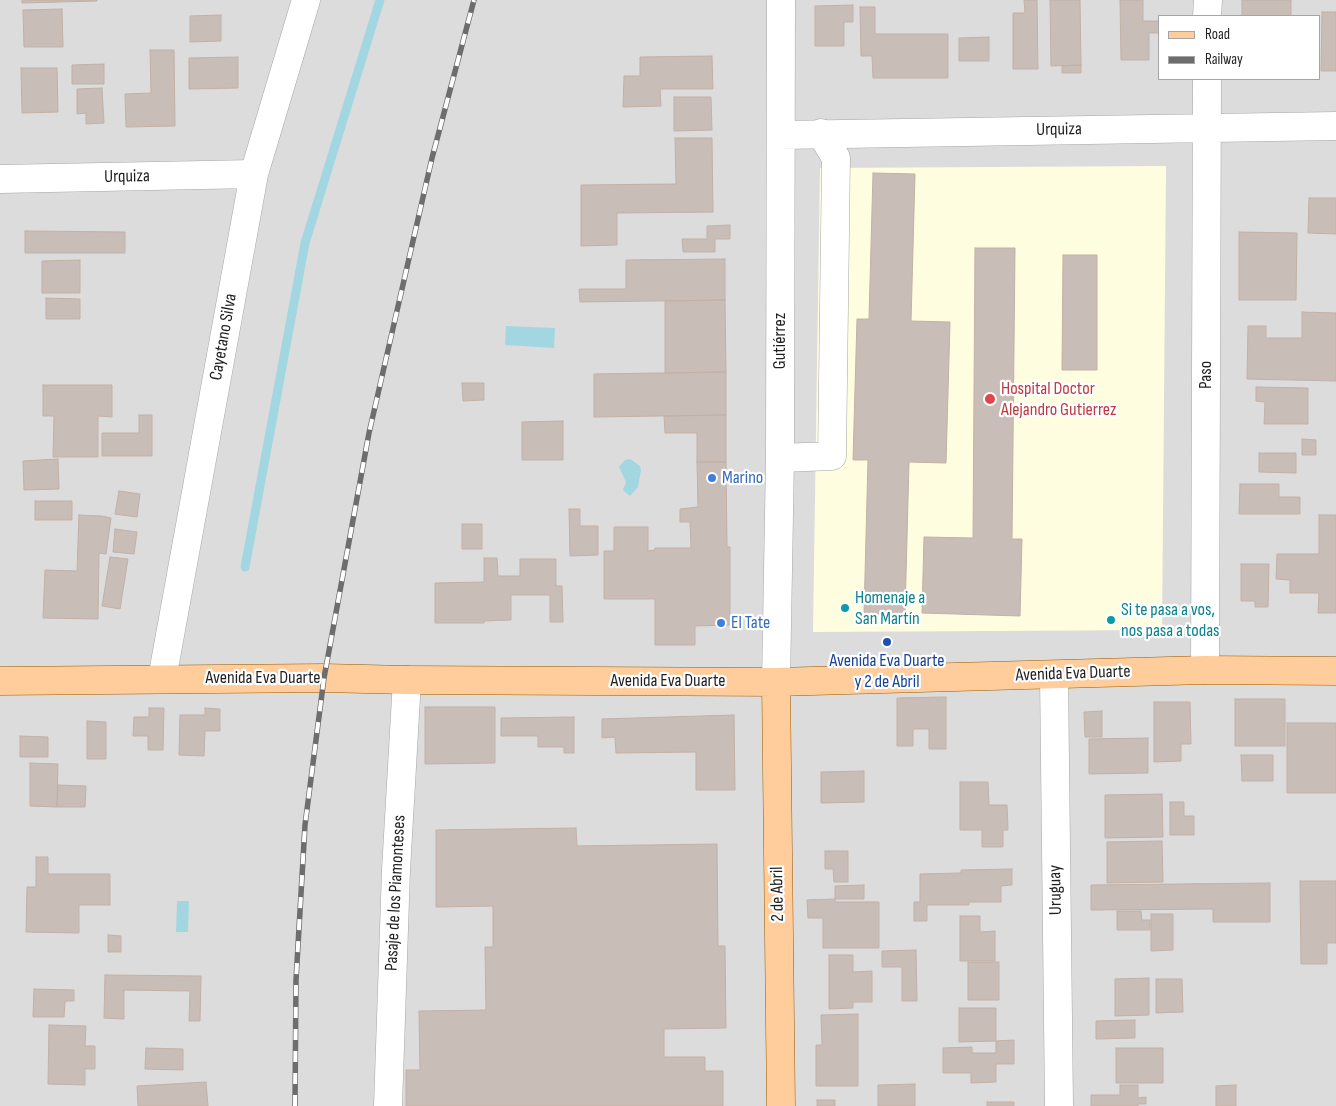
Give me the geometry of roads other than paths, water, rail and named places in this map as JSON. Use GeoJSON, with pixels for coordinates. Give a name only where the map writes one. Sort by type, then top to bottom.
{"type":"FeatureCollection","features":[{"type":"Feature","properties":{"kind":"main road","name":"Avenida Eva Duarte"},"geometry":{"type":"LineString","coordinates":[[0,681],[324,678],[776,682],[1205,670],[1336,671]]}},
{"type":"Feature","properties":{"kind":"main road","name":"2 de Abril"},"geometry":{"type":"LineString","coordinates":[[776,682],[781,1106]]}},
{"type":"Feature","properties":{"kind":"street","name":"Cayetano Silva"},"geometry":{"type":"LineString","coordinates":[[162,679],[254,174],[306,0]]}},
{"type":"Feature","properties":{"kind":"street","name":"Gutiérrez"},"geometry":{"type":"LineString","coordinates":[[776,682],[780,458],[781,0]]}},
{"type":"Feature","properties":{"kind":"street"},"geometry":{"type":"LineString","coordinates":[[1207,15],[1208,0]]}},
{"type":"Feature","properties":{"kind":"street","name":"Paso"},"geometry":{"type":"LineString","coordinates":[[1205,670],[1207,80]]}},
{"type":"Feature","properties":{"kind":"street","name":"Urquiza"},"geometry":{"type":"LineString","coordinates":[[782,135],[1336,126]]}},
{"type":"Feature","properties":{"kind":"street"},"geometry":{"type":"LineString","coordinates":[[780,458],[832,456],[836,158],[821,133]]}},
{"type":"Feature","properties":{"kind":"street","name":"Urquiza"},"geometry":{"type":"LineString","coordinates":[[0,179],[254,174]]}},
{"type":"Feature","properties":{"kind":"street","name":"Uruguay"},"geometry":{"type":"LineString","coordinates":[[1054,675],[1059,1106]]}},
{"type":"Feature","properties":{"kind":"street","name":"Pasaje de los Piamonteses"},"geometry":{"type":"LineString","coordinates":[[388,1106],[396,870],[407,680]]}},
{"type":"Feature","properties":{"kind":"water"},"geometry":{"type":"Polygon","coordinates":[[[506,326],[555,328],[554,348],[505,345],[506,326]]]}},
{"type":"Feature","properties":{"kind":"water"},"geometry":{"type":"Polygon","coordinates":[[[630,459],[640,466],[641,470],[638,487],[630,496],[623,490],[626,482],[619,467],[625,460],[630,459]]]}},
{"type":"Feature","properties":{"kind":"water"},"geometry":{"type":"Polygon","coordinates":[[[177,901],[189,901],[188,932],[176,932],[177,901]]]}},
{"type":"Feature","properties":{"kind":"waterway"},"geometry":{"type":"LineString","coordinates":[[245,567],[305,243],[380,0]]}},
{"type":"Feature","properties":{"kind":"railway"},"geometry":{"type":"LineString","coordinates":[[295,1106],[296,980],[305,825],[324,678],[369,433],[432,158],[474,0]]}},
{"type":"Feature","properties":{"kind":"place","name":"Hospital Doctor Alejandro Gutierrez"},"geometry":{"type":"Point","coordinates":[990,399]}},
{"type":"Feature","properties":{"kind":"place","name":"Marino"},"geometry":{"type":"Point","coordinates":[712,478]}},
{"type":"Feature","properties":{"kind":"place","name":"Homenaje a San Martín"},"geometry":{"type":"Point","coordinates":[845,608]}},
{"type":"Feature","properties":{"kind":"place","name":"Si te pasa a vos, nos pasa a todas"},"geometry":{"type":"Point","coordinates":[1111,620]}},
{"type":"Feature","properties":{"kind":"place","name":"El Tate"},"geometry":{"type":"Point","coordinates":[721,623]}},
{"type":"Feature","properties":{"kind":"place","name":"Avenida Eva Duarte y 2 de Abril"},"geometry":{"type":"Point","coordinates":[887,642]}}]}
